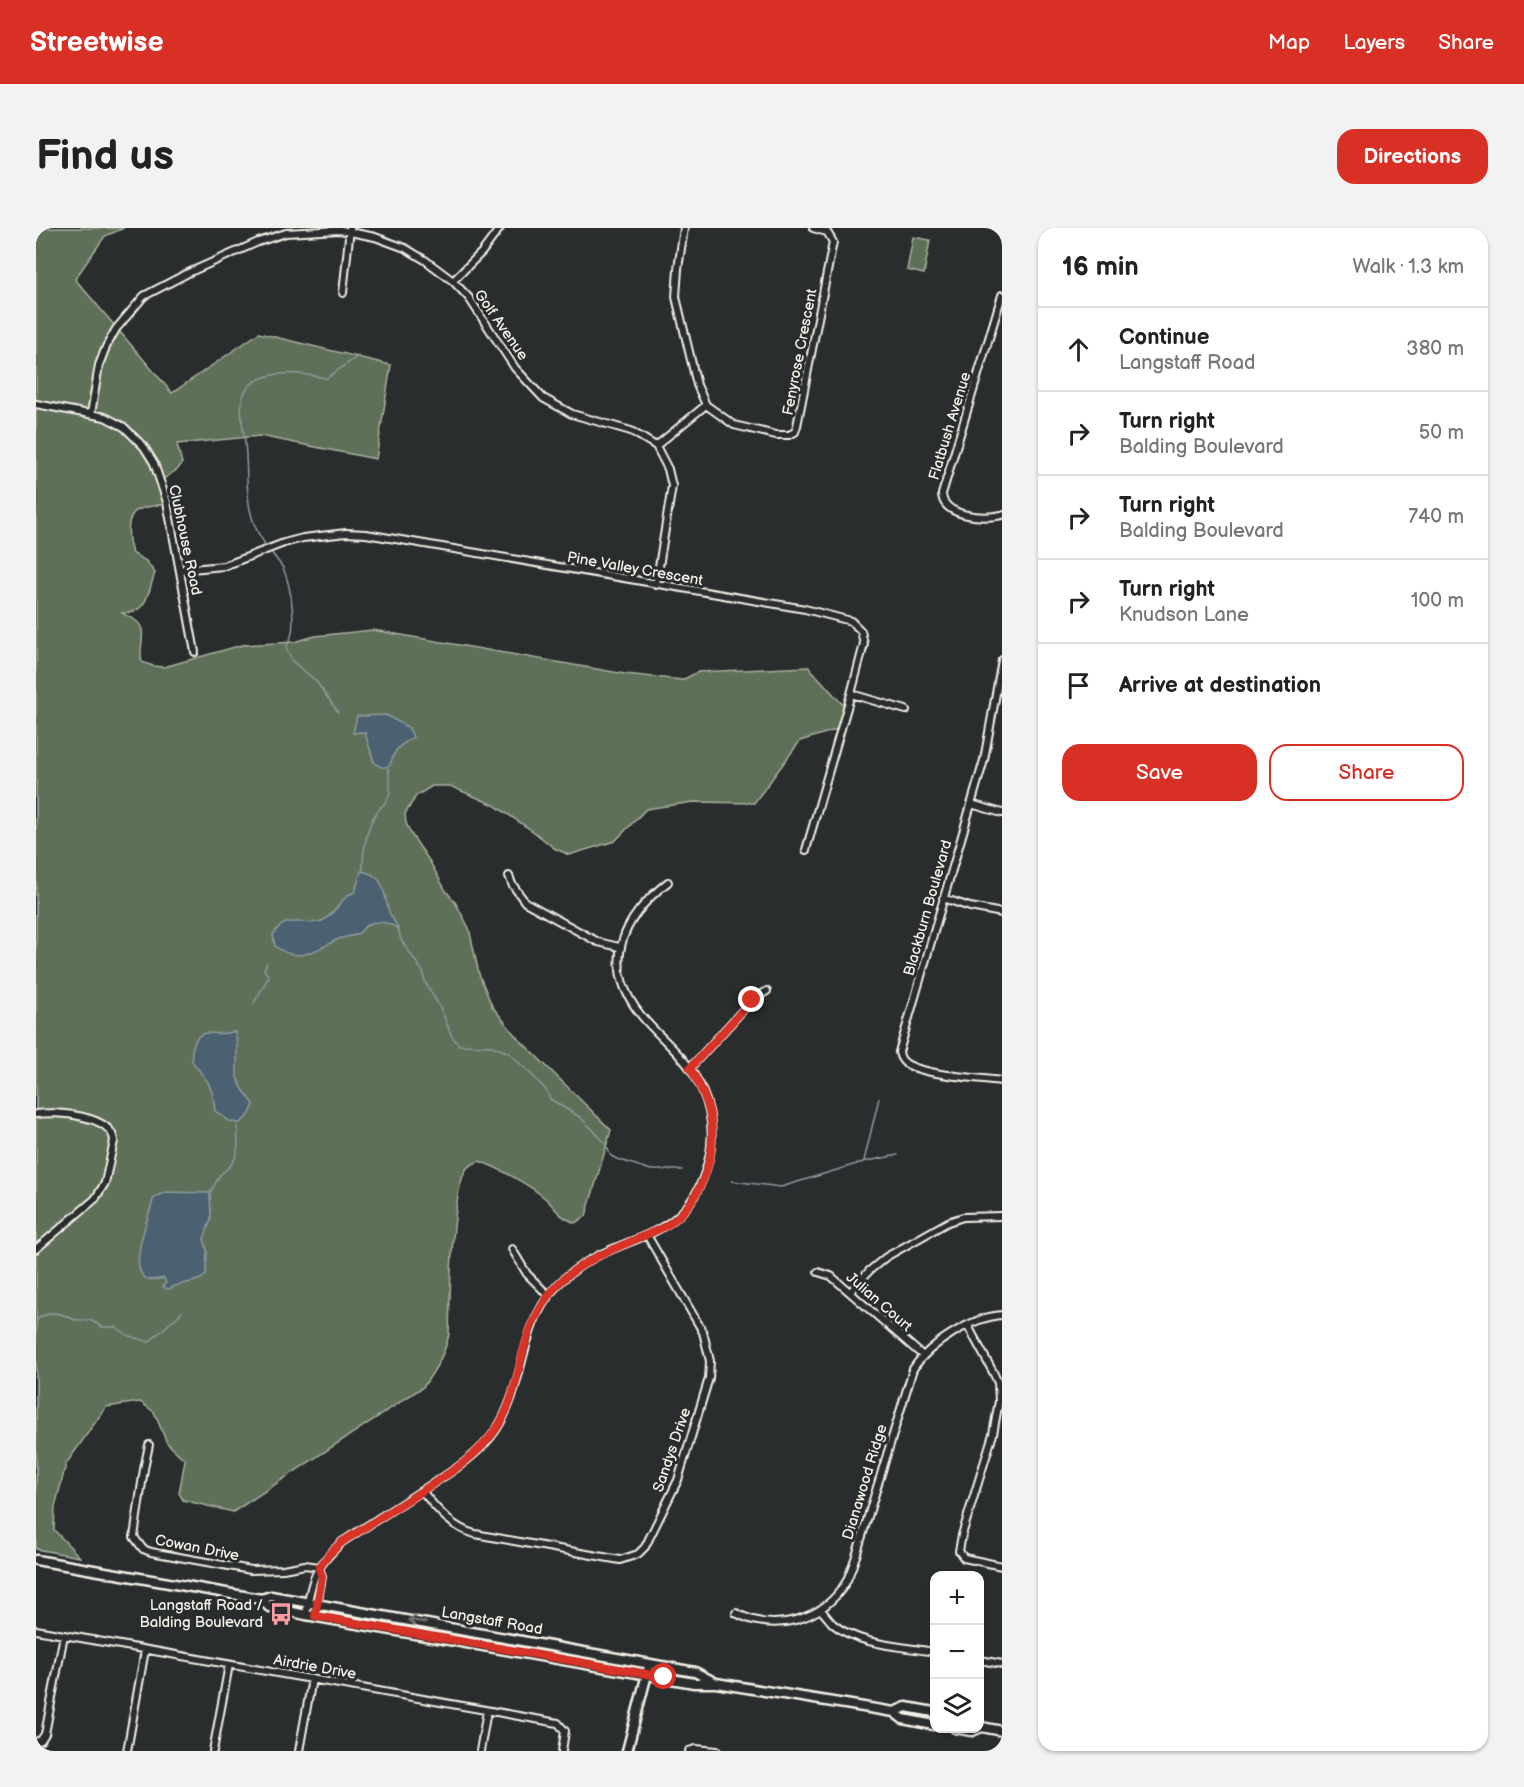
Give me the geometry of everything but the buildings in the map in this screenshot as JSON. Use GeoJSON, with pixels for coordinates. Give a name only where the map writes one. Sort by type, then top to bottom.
{"type":"FeatureCollection","features":[{"type":"Feature","properties":{"kind":"main road","name":"Langstaff Road"},"geometry":{"type":"LineString","coordinates":[[36,1560],[261,1599],[271,1596],[313,1603],[695,1672],[716,1683]]}},
{"type":"Feature","properties":{"kind":"main road","name":"Langstaff Road"},"geometry":{"type":"LineString","coordinates":[[261,1599],[269,1606],[311,1615],[694,1683],[716,1683],[894,1712],[903,1719],[930,1724]]}},
{"type":"Feature","properties":{"kind":"main road"},"geometry":{"type":"LineString","coordinates":[[627,1751],[650,1664]]}},
{"type":"Feature","properties":{"kind":"main road","name":"Langstaff Road"},"geometry":{"type":"LineString","coordinates":[[894,1712],[906,1707],[930,1711]]}},
{"type":"Feature","properties":{"kind":"main road"},"geometry":{"type":"LineString","coordinates":[[984,1728],[1002,1731]]}},
{"type":"Feature","properties":{"kind":"street"},"geometry":{"type":"LineString","coordinates":[[453,281],[482,252],[500,228]]}},
{"type":"Feature","properties":{"kind":"street"},"geometry":{"type":"LineString","coordinates":[[657,585],[672,486],[668,470],[656,446],[706,405],[697,385],[676,297],[684,228]]}},
{"type":"Feature","properties":{"kind":"street","name":"Fenyrose Crescent"},"geometry":{"type":"LineString","coordinates":[[706,405],[734,425],[776,435],[789,435],[795,432],[833,242],[827,232],[813,228]]}},
{"type":"Feature","properties":{"kind":"street"},"geometry":{"type":"LineString","coordinates":[[343,293],[350,230]]}},
{"type":"Feature","properties":{"kind":"street","name":"Golf Avenue"},"geometry":{"type":"LineString","coordinates":[[91,414],[99,365],[106,347],[116,328],[144,296],[188,273],[258,242],[286,233],[350,230],[405,248],[426,260],[453,281],[469,298],[515,368],[543,398],[572,414],[631,431],[656,446]]}},
{"type":"Feature","properties":{"kind":"street","name":"Flatbush Avenue"},"geometry":{"type":"LineString","coordinates":[[1002,295],[942,494],[942,502],[948,509],[984,517],[1002,515]]}},
{"type":"Feature","properties":{"kind":"street","name":"Clubhouse Road"},"geometry":{"type":"LineString","coordinates":[[36,404],[105,417],[124,427],[144,447],[154,463],[167,501],[195,652]]}},
{"type":"Feature","properties":{"kind":"street","name":"Pine Valley Crescent"},"geometry":{"type":"LineString","coordinates":[[180,570],[224,566],[284,543],[303,538],[346,533],[384,537],[805,609],[851,621],[861,631],[864,644],[806,850]]}},
{"type":"Feature","properties":{"kind":"street","name":"Blackburn Boulevard"},"geometry":{"type":"LineString","coordinates":[[1002,660],[987,748],[900,1049],[900,1058],[909,1065],[930,1072],[1002,1081]]}},
{"type":"Feature","properties":{"kind":"street"},"geometry":{"type":"LineString","coordinates":[[851,694],[906,710]]}},
{"type":"Feature","properties":{"kind":"street"},"geometry":{"type":"LineString","coordinates":[[993,711],[1001,712]]}},
{"type":"Feature","properties":{"kind":"street"},"geometry":{"type":"LineString","coordinates":[[971,804],[1002,813]]}},
{"type":"Feature","properties":{"kind":"street"},"geometry":{"type":"LineString","coordinates":[[509,876],[525,902],[598,942],[620,947]]}},
{"type":"Feature","properties":{"kind":"street"},"geometry":{"type":"LineString","coordinates":[[311,1615],[322,1577],[319,1568],[329,1554],[342,1542],[422,1491],[475,1453],[495,1430],[514,1391],[533,1322],[548,1294],[566,1277],[594,1257],[676,1220],[700,1188],[708,1163],[713,1134],[711,1118],[700,1086],[690,1068],[633,1005],[624,985],[620,947],[626,929],[637,910],[668,882]]}},
{"type":"Feature","properties":{"kind":"street"},"geometry":{"type":"LineString","coordinates":[[944,898],[970,907],[1002,913]]}},
{"type":"Feature","properties":{"kind":"street"},"geometry":{"type":"LineString","coordinates":[[690,1068],[752,1000],[767,991]]}},
{"type":"Feature","properties":{"kind":"street"},"geometry":{"type":"LineString","coordinates":[[36,1114],[62,1114],[94,1120],[109,1128],[114,1141],[105,1183],[95,1199],[36,1249]]}},
{"type":"Feature","properties":{"kind":"street"},"geometry":{"type":"LineString","coordinates":[[851,1291],[869,1271],[886,1257],[948,1222],[963,1217],[1002,1216]]}},
{"type":"Feature","properties":{"kind":"street","name":"Sandys Drive"},"geometry":{"type":"LineString","coordinates":[[422,1491],[458,1528],[475,1534],[620,1560],[638,1554],[645,1547],[678,1480],[711,1370],[707,1341],[703,1332],[646,1235]]}},
{"type":"Feature","properties":{"kind":"street"},"geometry":{"type":"LineString","coordinates":[[512,1250],[527,1274],[548,1294]]}},
{"type":"Feature","properties":{"kind":"street","name":"Julian Court"},"geometry":{"type":"LineString","coordinates":[[818,1272],[831,1275],[922,1355]]}},
{"type":"Feature","properties":{"kind":"street","name":"Dianawood Ridge"},"geometry":{"type":"LineString","coordinates":[[736,1613],[747,1620],[779,1623],[808,1616],[821,1610],[833,1599],[851,1569],[913,1369],[922,1355],[944,1339],[989,1317],[1002,1315]]}},
{"type":"Feature","properties":{"kind":"street"},"geometry":{"type":"LineString","coordinates":[[968,1326],[998,1383],[999,1401],[993,1434],[959,1551],[964,1558],[1002,1566]]}},
{"type":"Feature","properties":{"kind":"street","name":"Cowan Drive"},"geometry":{"type":"LineString","coordinates":[[149,1445],[135,1525],[136,1541],[143,1549],[251,1570],[283,1569],[305,1565],[319,1568]]}},
{"type":"Feature","properties":{"kind":"street"},"geometry":{"type":"LineString","coordinates":[[821,1610],[833,1624],[854,1636],[930,1651]]}},
{"type":"Feature","properties":{"kind":"street","name":"Airdrie Drive"},"geometry":{"type":"LineString","coordinates":[[36,1630],[561,1725],[565,1731],[562,1751]]}},
{"type":"Feature","properties":{"kind":"street"},"geometry":{"type":"LineString","coordinates":[[36,1742],[41,1740],[45,1734],[64,1635]]}},
{"type":"Feature","properties":{"kind":"street"},"geometry":{"type":"LineString","coordinates":[[127,1751],[145,1650]]}},
{"type":"Feature","properties":{"kind":"street"},"geometry":{"type":"LineString","coordinates":[[984,1661],[1002,1664]]}},
{"type":"Feature","properties":{"kind":"street"},"geometry":{"type":"LineString","coordinates":[[213,1751],[229,1665]]}},
{"type":"Feature","properties":{"kind":"street"},"geometry":{"type":"LineString","coordinates":[[299,1751],[312,1679]]}},
{"type":"Feature","properties":{"kind":"street"},"geometry":{"type":"LineString","coordinates":[[480,1751],[487,1710]]}},
{"type":"Feature","properties":{"kind":"street"},"geometry":{"type":"LineString","coordinates":[[690,1751],[696,1749],[717,1751]]}},
{"type":"Feature","properties":{"kind":"green space"},"geometry":{"type":"Polygon","coordinates":[[[36,228],[124,228],[105,236],[75,279],[172,393],[259,333],[391,365],[376,459],[260,436],[177,444],[182,463],[178,469],[162,480],[166,497],[164,504],[146,507],[135,512],[131,516],[128,528],[132,553],[146,561],[155,573],[142,606],[137,610],[122,613],[135,620],[142,629],[142,662],[164,667],[242,645],[294,642],[315,636],[373,630],[625,674],[682,680],[698,672],[809,667],[844,706],[842,728],[800,741],[754,803],[693,802],[646,809],[615,841],[569,855],[554,848],[494,805],[450,786],[432,786],[416,796],[405,814],[406,823],[469,928],[479,974],[492,1006],[515,1035],[611,1130],[586,1216],[575,1223],[561,1215],[546,1199],[505,1172],[479,1161],[468,1167],[462,1180],[455,1222],[449,1334],[442,1355],[423,1387],[233,1512],[183,1500],[179,1493],[185,1460],[167,1443],[154,1412],[140,1402],[106,1407],[66,1464],[55,1507],[54,1530],[80,1557],[36,1549],[36,228]]]}},
{"type":"Feature","properties":{"kind":"green space"},"geometry":{"type":"Polygon","coordinates":[[[913,237],[930,240],[924,274],[907,270],[913,237]]]}},
{"type":"Feature","properties":{"kind":"water"},"geometry":{"type":"Polygon","coordinates":[[[386,715],[409,728],[413,737],[398,748],[390,765],[384,767],[374,762],[365,733],[353,733],[357,716],[386,715]]]}},
{"type":"Feature","properties":{"kind":"water"},"geometry":{"type":"Polygon","coordinates":[[[361,871],[375,876],[379,881],[389,912],[398,929],[383,922],[371,923],[355,935],[341,938],[315,951],[300,955],[284,952],[275,946],[273,935],[284,924],[310,923],[327,918],[347,896],[355,892],[361,871]]]}},
{"type":"Feature","properties":{"kind":"water"},"geometry":{"type":"Polygon","coordinates":[[[235,1032],[237,1077],[254,1104],[250,1114],[240,1123],[231,1122],[215,1111],[213,1095],[208,1082],[192,1061],[193,1048],[199,1036],[207,1033],[235,1032]]]}},
{"type":"Feature","properties":{"kind":"water"},"geometry":{"type":"Polygon","coordinates":[[[167,1192],[210,1193],[211,1219],[204,1239],[207,1250],[206,1275],[169,1289],[163,1286],[166,1283],[164,1278],[152,1280],[145,1278],[140,1272],[139,1263],[141,1241],[153,1200],[167,1192]]]}},
{"type":"Feature","properties":{"kind":"waterway"},"geometry":{"type":"LineString","coordinates":[[265,544],[253,520],[248,495],[241,410],[244,394],[254,382],[271,375],[309,375],[327,378],[358,356]]}},
{"type":"Feature","properties":{"kind":"waterway"},"geometry":{"type":"LineString","coordinates":[[272,553],[283,568],[291,597],[292,631],[286,647],[292,661],[315,680],[338,712]]}},
{"type":"Feature","properties":{"kind":"waterway"},"geometry":{"type":"LineString","coordinates":[[363,870],[367,834],[372,820],[390,793],[388,768]]}},
{"type":"Feature","properties":{"kind":"waterway"},"geometry":{"type":"LineString","coordinates":[[398,929],[401,940],[423,972],[425,982],[442,1011],[451,1035],[459,1045],[492,1046],[509,1053],[546,1090],[550,1099],[581,1118],[595,1132],[605,1143],[611,1156],[651,1170],[682,1170]]}},
{"type":"Feature","properties":{"kind":"waterway"},"geometry":{"type":"LineString","coordinates":[[254,1003],[269,976],[264,970],[267,963]]}},
{"type":"Feature","properties":{"kind":"waterway"},"geometry":{"type":"LineString","coordinates":[[864,1161],[879,1098]]}},
{"type":"Feature","properties":{"kind":"waterway"},"geometry":{"type":"LineString","coordinates":[[210,1193],[220,1175],[236,1157],[237,1123]]}},
{"type":"Feature","properties":{"kind":"waterway"},"geometry":{"type":"LineString","coordinates":[[732,1181],[781,1187],[863,1162],[898,1155]]}},
{"type":"Feature","properties":{"kind":"waterway"},"geometry":{"type":"LineString","coordinates":[[36,1321],[52,1313],[61,1314],[75,1320],[90,1320],[102,1327],[116,1327],[129,1336],[149,1342],[182,1312]]}},
{"type":"Feature","properties":{"kind":"place","name":"Langstaff Road / Balding Boulevard"},"geometry":{"type":"Point","coordinates":[281,1614]}},
{"type":"Feature","properties":{"kind":"route"},"geometry":{"type":"LineString","coordinates":[[664,1677],[315,1616],[322,1577],[319,1568],[342,1542],[456,1468],[486,1443],[509,1406],[529,1333],[548,1294],[566,1277],[594,1257],[666,1226],[676,1220],[688,1207],[704,1178],[713,1134],[707,1104],[690,1068],[752,1000]]}}]}
